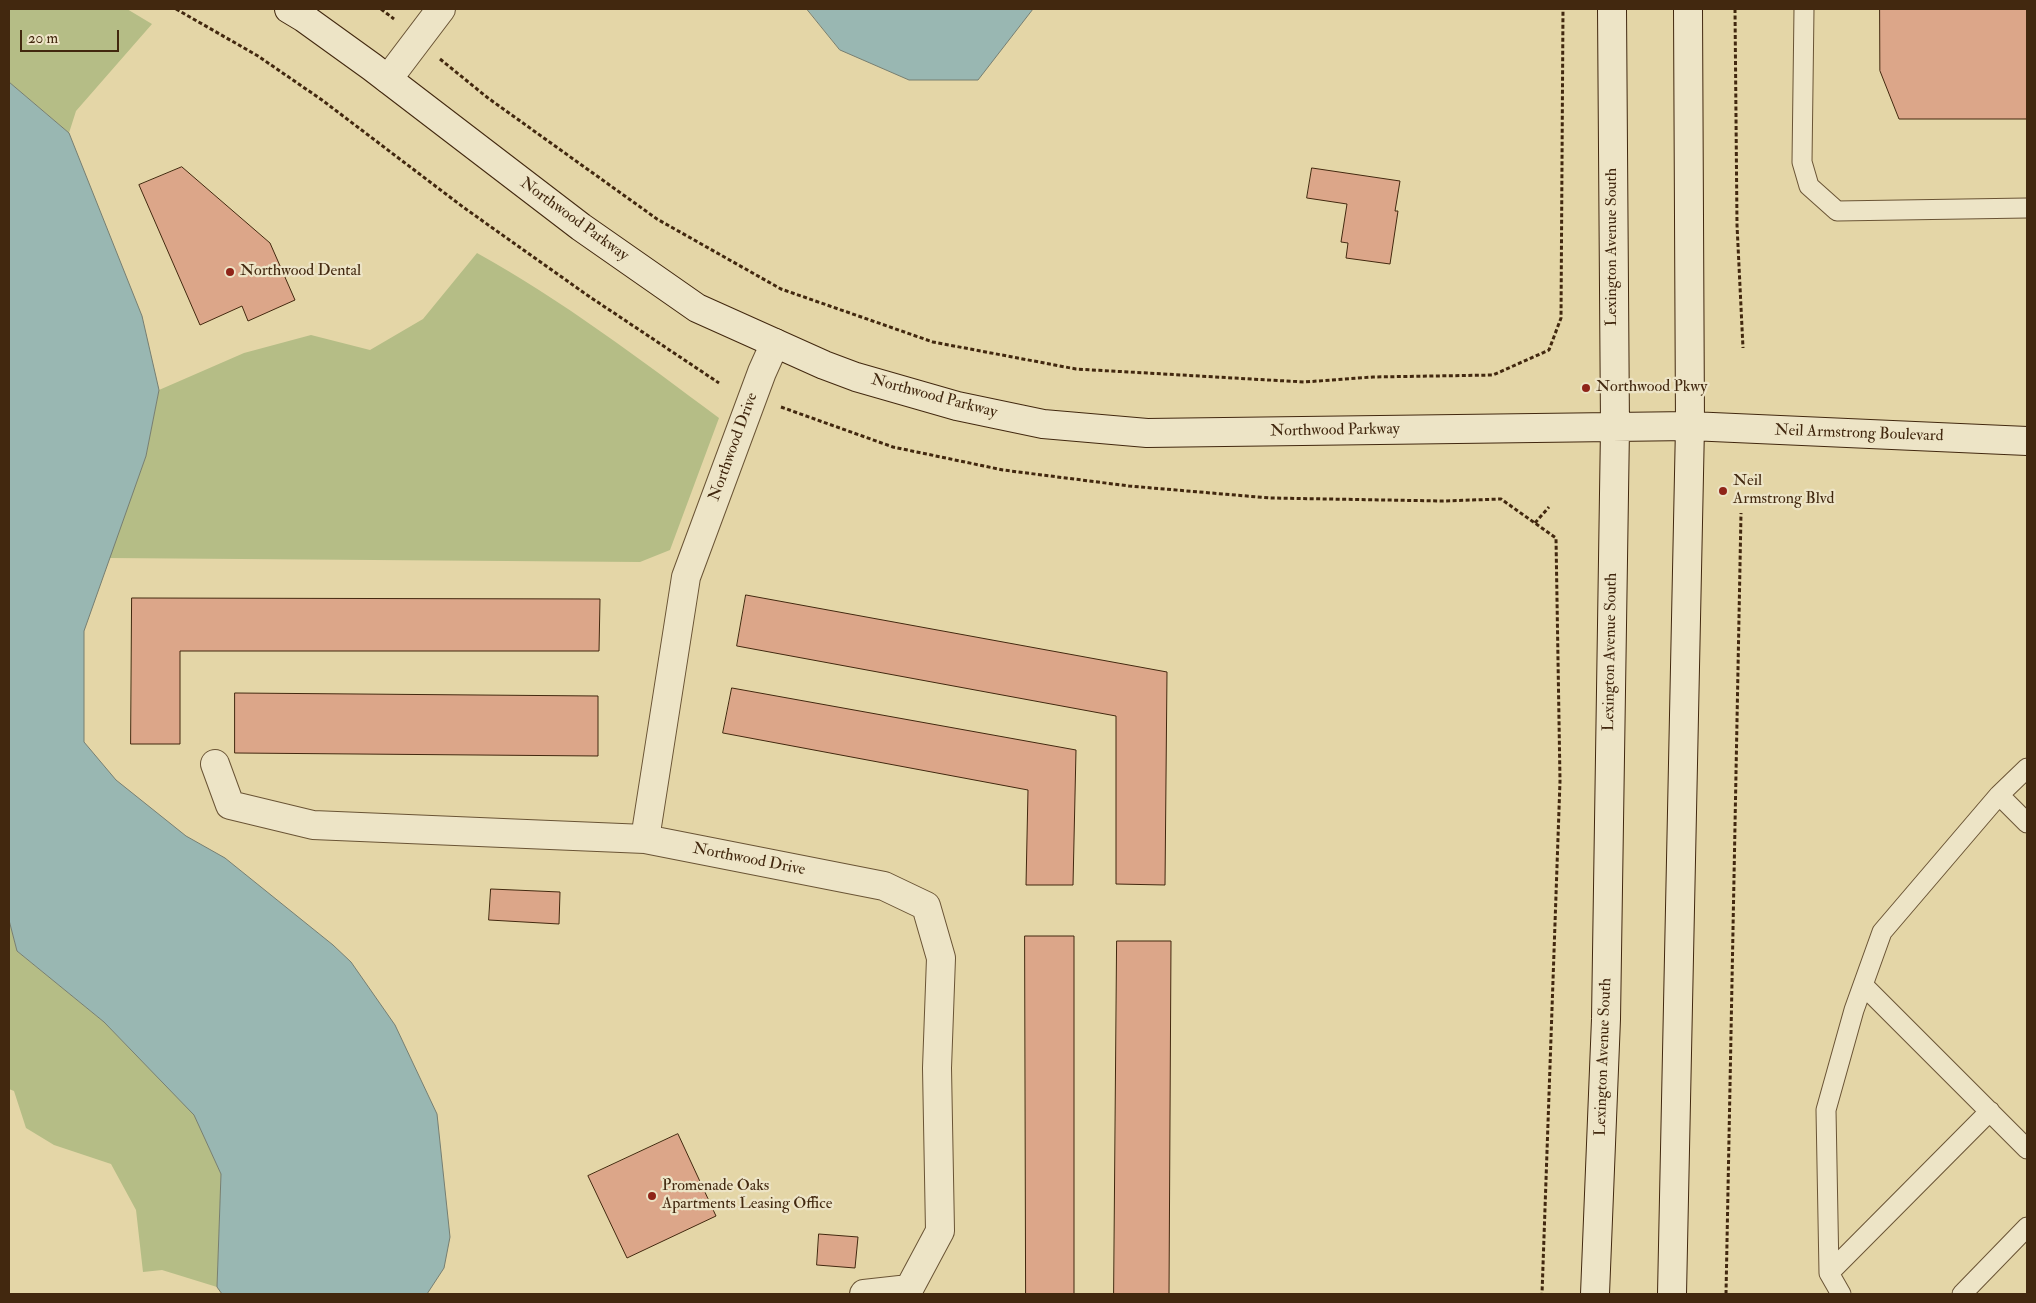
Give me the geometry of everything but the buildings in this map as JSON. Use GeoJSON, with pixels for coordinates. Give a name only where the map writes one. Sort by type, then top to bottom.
{"type":"FeatureCollection","features":[{"type":"Feature","properties":{"kind":"street","name":"Northwood Parkway"},"geometry":{"type":"LineString","coordinates":[[289,9],[388,80],[581,227],[697,308],[856,377],[957,406],[1060,426],[1147,433],[1690,426]]}},
{"type":"Feature","properties":{"kind":"street"},"geometry":{"type":"LineString","coordinates":[[388,80],[441,9]]}},
{"type":"Feature","properties":{"kind":"street","name":"Lexington Avenue South"},"geometry":{"type":"LineString","coordinates":[[1595,1294],[1606,1018],[1615,428],[1612,9]]}},
{"type":"Feature","properties":{"kind":"street"},"geometry":{"type":"LineString","coordinates":[[1672,1294],[1690,426],[1688,9]]}},
{"type":"Feature","properties":{"kind":"street","name":"Northwood Drive"},"geometry":{"type":"LineString","coordinates":[[775,343],[762,372],[686,577],[645,839],[884,886],[926,906],[941,958],[937,1068],[940,1231],[909,1289],[864,1294]]}},
{"type":"Feature","properties":{"kind":"street","name":"Neil Armstrong Boulevard"},"geometry":{"type":"LineString","coordinates":[[1690,426],[2027,441]]}},
{"type":"Feature","properties":{"kind":"street"},"geometry":{"type":"LineString","coordinates":[[216,764],[230,805],[313,825],[645,839]]}},
{"type":"Feature","properties":{"kind":"lane"},"geometry":{"type":"LineString","coordinates":[[1804,9],[1802,162],[1808,186],[1837,211],[2027,208]]}},
{"type":"Feature","properties":{"kind":"lane"},"geometry":{"type":"LineString","coordinates":[[1841,1294],[1829,1273],[1826,1110],[1854,1010],[1882,932],[1999,795],[2027,768]]}},
{"type":"Feature","properties":{"kind":"lane"},"geometry":{"type":"LineString","coordinates":[[1999,795],[2027,823]]}},
{"type":"Feature","properties":{"kind":"lane"},"geometry":{"type":"LineString","coordinates":[[1863,985],[2027,1149]]}},
{"type":"Feature","properties":{"kind":"lane"},"geometry":{"type":"LineString","coordinates":[[1829,1273],[1990,1111]]}},
{"type":"Feature","properties":{"kind":"lane"},"geometry":{"type":"LineString","coordinates":[[1962,1294],[2027,1227]]}},
{"type":"Feature","properties":{"kind":"path"},"geometry":{"type":"LineString","coordinates":[[176,9],[266,61],[322,100],[463,207],[587,295],[720,383]]}},
{"type":"Feature","properties":{"kind":"path"},"geometry":{"type":"LineString","coordinates":[[380,9],[416,41],[488,98],[657,219],[781,289],[933,342],[1076,369],[1304,382],[1373,377],[1493,375],[1549,350],[1561,318],[1563,9]]}},
{"type":"Feature","properties":{"kind":"path"},"geometry":{"type":"LineString","coordinates":[[1735,9],[1737,225],[1743,348]]}},
{"type":"Feature","properties":{"kind":"path"},"geometry":{"type":"LineString","coordinates":[[774,405],[893,447],[1003,470],[1129,486],[1270,498],[1434,501],[1501,499],[1556,538],[1560,781],[1542,1294]]}},
{"type":"Feature","properties":{"kind":"path"},"geometry":{"type":"LineString","coordinates":[[1535,523],[1549,506]]}},
{"type":"Feature","properties":{"kind":"path"},"geometry":{"type":"LineString","coordinates":[[1726,1294],[1741,513]]}},
{"type":"Feature","properties":{"kind":"green space"},"geometry":{"type":"Polygon","coordinates":[[[9,9],[127,9],[152,24],[76,111],[69,133],[9,82],[9,9]]]}},
{"type":"Feature","properties":{"kind":"green space"},"geometry":{"type":"Polygon","coordinates":[[[477,253],[540,290],[631,353],[719,418],[670,550],[640,562],[109,558],[146,456],[159,390],[244,353],[311,335],[370,350],[423,319],[477,253]]]}},
{"type":"Feature","properties":{"kind":"green space"},"geometry":{"type":"Polygon","coordinates":[[[9,920],[17,951],[104,1022],[194,1114],[221,1174],[217,1287],[162,1270],[143,1272],[136,1210],[111,1164],[54,1145],[26,1128],[14,1091],[9,1089],[9,920]]]}},
{"type":"Feature","properties":{"kind":"water"},"geometry":{"type":"Polygon","coordinates":[[[807,9],[1033,9],[978,80],[909,80],[840,50],[807,9]]]}},
{"type":"Feature","properties":{"kind":"water"},"geometry":{"type":"Polygon","coordinates":[[[9,82],[69,133],[142,316],[159,390],[146,456],[84,631],[84,742],[116,780],[186,836],[225,858],[333,945],[351,962],[395,1025],[437,1114],[450,1237],[444,1268],[427,1294],[222,1294],[217,1287],[221,1174],[194,1115],[104,1022],[17,951],[9,920],[9,82]]]}},
{"type":"Feature","properties":{"kind":"place","name":"Northwood Dental"},"geometry":{"type":"Point","coordinates":[230,272]}},
{"type":"Feature","properties":{"kind":"place","name":"Northwood Pkwy"},"geometry":{"type":"Point","coordinates":[1586,388]}},
{"type":"Feature","properties":{"kind":"place","name":"Neil Armstrong Blvd"},"geometry":{"type":"Point","coordinates":[1723,491]}},
{"type":"Feature","properties":{"kind":"place","name":"Promenade Oaks Apartments Leasing Office"},"geometry":{"type":"Point","coordinates":[652,1196]}}]}
